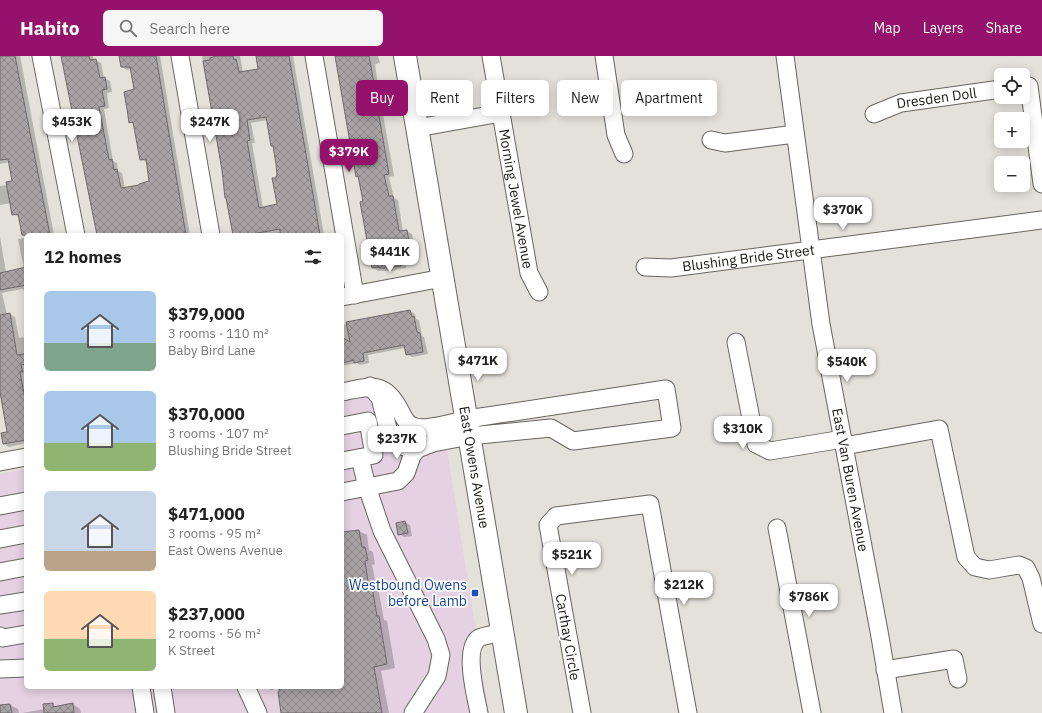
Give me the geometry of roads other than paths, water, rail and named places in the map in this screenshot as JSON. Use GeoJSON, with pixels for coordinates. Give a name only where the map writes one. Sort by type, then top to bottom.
{"type":"FeatureCollection","features":[{"type":"Feature","properties":{"kind":"main road","name":"East Owens Avenue"},"geometry":{"type":"LineString","coordinates":[[405,56],[469,427],[516,713]]}},
{"type":"Feature","properties":{"kind":"street"},"geometry":{"type":"LineString","coordinates":[[40,56],[76,233]]}},
{"type":"Feature","properties":{"kind":"street"},"geometry":{"type":"LineString","coordinates":[[180,56],[211,233]]}},
{"type":"Feature","properties":{"kind":"street"},"geometry":{"type":"LineString","coordinates":[[314,56],[339,233]]}},
{"type":"Feature","properties":{"kind":"street","name":"Morning Jewel Avenue"},"geometry":{"type":"LineString","coordinates":[[491,56],[495,80]]}},
{"type":"Feature","properties":{"kind":"street"},"geometry":{"type":"LineString","coordinates":[[604,56],[616,135],[624,154]]}},
{"type":"Feature","properties":{"kind":"street","name":"East Van Buren Avenue"},"geometry":{"type":"LineString","coordinates":[[785,56],[821,324],[893,713]]}},
{"type":"Feature","properties":{"kind":"street"},"geometry":{"type":"LineString","coordinates":[[1031,85],[1042,184]]}},
{"type":"Feature","properties":{"kind":"street","name":"Dresden Doll"},"geometry":{"type":"LineString","coordinates":[[874,114],[901,103],[994,90]]}},
{"type":"Feature","properties":{"kind":"street"},"geometry":{"type":"LineString","coordinates":[[417,128],[484,116]]}},
{"type":"Feature","properties":{"kind":"street","name":"Morning Jewel Avenue"},"geometry":{"type":"LineString","coordinates":[[502,116],[529,273],[539,292]]}},
{"type":"Feature","properties":{"kind":"street"},"geometry":{"type":"LineString","coordinates":[[711,140],[725,143],[795,134]]}},
{"type":"Feature","properties":{"kind":"street","name":"Blushing Bride Street"},"geometry":{"type":"LineString","coordinates":[[645,267],[671,268],[1042,220]]}},
{"type":"Feature","properties":{"kind":"street"},"geometry":{"type":"LineString","coordinates":[[344,268],[348,296],[443,278]]}},
{"type":"Feature","properties":{"kind":"street"},"geometry":{"type":"LineString","coordinates":[[736,342],[756,444],[770,451],[843,443],[939,429],[966,557],[975,568],[988,570],[1019,565],[1026,568],[1031,578],[1042,624]]}},
{"type":"Feature","properties":{"kind":"street"},"geometry":{"type":"LineString","coordinates":[[344,392],[370,386],[385,390],[398,405],[406,423],[417,427],[441,425],[469,427],[551,428],[573,441],[672,428],[666,389],[469,427],[433,443],[417,449],[411,449],[398,445],[390,436],[380,398],[370,386]]}},
{"type":"Feature","properties":{"kind":"street"},"geometry":{"type":"LineString","coordinates":[[344,426],[368,421],[374,455],[344,461]]}},
{"type":"Feature","properties":{"kind":"street"},"geometry":{"type":"LineString","coordinates":[[344,492],[398,481],[406,473],[412,456],[417,449]]}},
{"type":"Feature","properties":{"kind":"street"},"geometry":{"type":"LineString","coordinates":[[0,462],[24,457]]}},
{"type":"Feature","properties":{"kind":"street"},"geometry":{"type":"LineString","coordinates":[[360,458],[367,487],[382,531],[436,639],[441,655],[437,676],[413,713]]}},
{"type":"Feature","properties":{"kind":"street"},"geometry":{"type":"LineString","coordinates":[[0,506],[24,501]]}},
{"type":"Feature","properties":{"kind":"street","name":"Carthay Circle"},"geometry":{"type":"LineString","coordinates":[[582,713],[548,525],[556,516],[650,504],[688,713]]}},
{"type":"Feature","properties":{"kind":"street"},"geometry":{"type":"LineString","coordinates":[[777,528],[812,713]]}},
{"type":"Feature","properties":{"kind":"street"},"geometry":{"type":"LineString","coordinates":[[0,539],[24,534]]}},
{"type":"Feature","properties":{"kind":"street"},"geometry":{"type":"LineString","coordinates":[[0,572],[24,567]]}},
{"type":"Feature","properties":{"kind":"street"},"geometry":{"type":"LineString","coordinates":[[0,605],[24,601]]}},
{"type":"Feature","properties":{"kind":"street"},"geometry":{"type":"LineString","coordinates":[[479,713],[471,667],[471,654],[479,638],[503,632]]}},
{"type":"Feature","properties":{"kind":"street"},"geometry":{"type":"LineString","coordinates":[[0,636],[2,638],[24,634]]}},
{"type":"Feature","properties":{"kind":"street"},"geometry":{"type":"LineString","coordinates":[[885,670],[954,659],[958,678]]}},
{"type":"Feature","properties":{"kind":"street"},"geometry":{"type":"LineString","coordinates":[[0,669],[24,668]]}},
{"type":"Feature","properties":{"kind":"street"},"geometry":{"type":"LineString","coordinates":[[141,689],[145,713]]}},
{"type":"Feature","properties":{"kind":"street"},"geometry":{"type":"LineString","coordinates":[[162,689],[166,713]]}},
{"type":"Feature","properties":{"kind":"street"},"geometry":{"type":"LineString","coordinates":[[247,689],[258,713]]}},
{"type":"Feature","properties":{"kind":"place","name":"Westbound Owens before Lamb"},"geometry":{"type":"Point","coordinates":[475,593]}}]}
